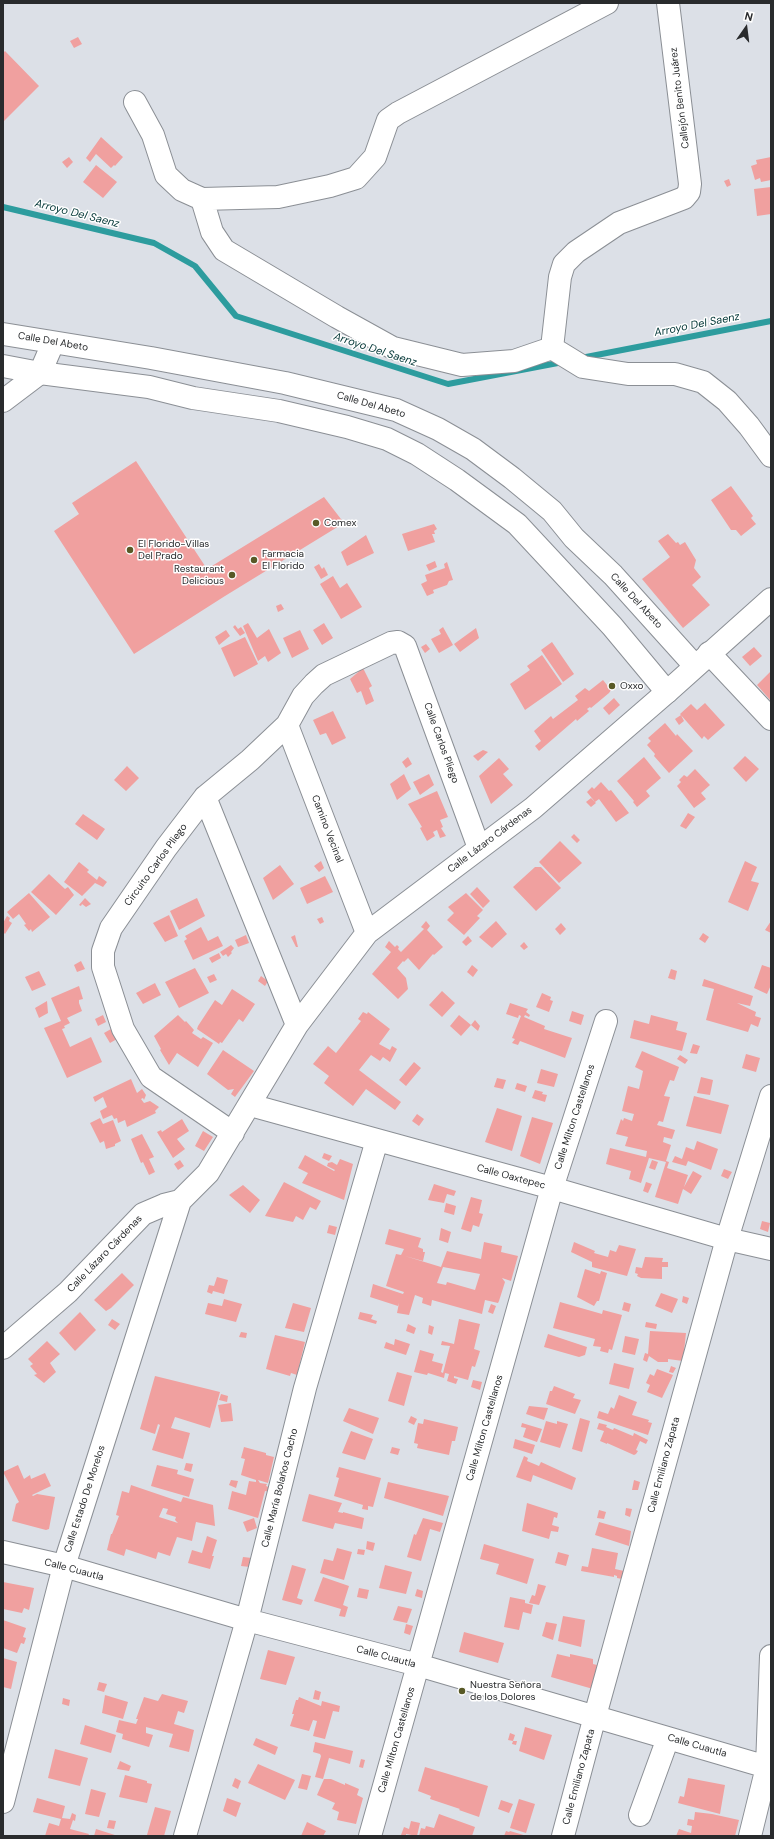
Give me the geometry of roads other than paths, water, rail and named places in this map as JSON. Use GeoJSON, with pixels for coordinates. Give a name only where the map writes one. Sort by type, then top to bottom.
{"type":"FeatureCollection","features":[{"type":"Feature","properties":{"kind":"street"},"geometry":{"type":"LineString","coordinates":[[135,102],[153,135],[166,175],[182,190],[202,199],[278,197],[330,186],[356,178],[375,157],[388,120],[398,113],[607,3]]}},
{"type":"Feature","properties":{"kind":"street","name":"Callejón Benito Juárez"},"geometry":{"type":"LineString","coordinates":[[556,351],[560,277],[564,264],[576,252],[618,223],[684,198],[689,192],[690,184],[668,3]]}},
{"type":"Feature","properties":{"kind":"street"},"geometry":{"type":"LineString","coordinates":[[202,199],[212,232],[224,250],[393,348],[462,365],[514,362],[556,351],[582,367],[628,374],[675,374],[703,382],[727,401],[749,426],[771,456]]}},
{"type":"Feature","properties":{"kind":"street","name":"Calle Del Abeto"},"geometry":{"type":"LineString","coordinates":[[3,334],[151,358],[285,383],[396,410],[438,429],[473,449],[512,478],[552,511],[574,538],[702,659],[771,719]]}},
{"type":"Feature","properties":{"kind":"street"},"geometry":{"type":"LineString","coordinates":[[3,402],[40,373],[53,343]]}},
{"type":"Feature","properties":{"kind":"street"},"geometry":{"type":"LineString","coordinates":[[3,366],[40,373],[149,387],[193,398],[279,412],[347,427],[387,439],[417,454],[491,504],[517,524],[612,626],[667,692]]}},
{"type":"Feature","properties":{"kind":"street"},"geometry":{"type":"LineString","coordinates":[[552,562],[574,538]]}},
{"type":"Feature","properties":{"kind":"street","name":"Calle Lázaro Cárdenas"},"geometry":{"type":"LineString","coordinates":[[3,1348],[68,1292],[143,1214],[164,1205],[180,1201],[208,1173],[297,1025],[367,933],[533,808],[667,692],[702,659],[771,599]]}},
{"type":"Feature","properties":{"kind":"street","name":"Circuito Carlos Pliego"},"geometry":{"type":"LineString","coordinates":[[233,1133],[151,1077],[123,1029],[103,967],[103,951],[111,928],[166,848],[205,797],[250,760],[287,725],[303,696],[314,684],[331,672],[391,643],[398,642]]}},
{"type":"Feature","properties":{"kind":"street","name":"Calle Carlos Pliego"},"geometry":{"type":"LineString","coordinates":[[398,642],[405,646],[479,848]]}},
{"type":"Feature","properties":{"kind":"street","name":"Camino Vecinal"},"geometry":{"type":"LineString","coordinates":[[287,725],[367,933]]}},
{"type":"Feature","properties":{"kind":"street"},"geometry":{"type":"LineString","coordinates":[[205,797],[297,1025]]}},
{"type":"Feature","properties":{"kind":"street","name":"Calle Milton Castellanos"},"geometry":{"type":"LineString","coordinates":[[370,1836],[552,1188],[606,1021]]}},
{"type":"Feature","properties":{"kind":"street","name":"Calle Emiliano Zapata"},"geometry":{"type":"LineString","coordinates":[[563,1836],[726,1239],[771,1096]]}},
{"type":"Feature","properties":{"kind":"street","name":"Calle Oaxtepec"},"geometry":{"type":"LineString","coordinates":[[250,1104],[552,1188],[726,1239],[771,1249]]}},
{"type":"Feature","properties":{"kind":"street","name":"Calle María Bolaños Cacho"},"geometry":{"type":"LineString","coordinates":[[185,1836],[247,1620],[305,1388],[377,1140]]}},
{"type":"Feature","properties":{"kind":"street","name":"Calle Estado De Morelos"},"geometry":{"type":"LineString","coordinates":[[3,1802],[64,1566],[180,1201]]}},
{"type":"Feature","properties":{"kind":"street","name":"Calle Cuautla"},"geometry":{"type":"LineString","coordinates":[[3,1552],[64,1566],[247,1620],[418,1665],[767,1767]]}},
{"type":"Feature","properties":{"kind":"street"},"geometry":{"type":"LineString","coordinates":[[750,1836],[767,1767],[771,1656]]}},
{"type":"Feature","properties":{"kind":"street"},"geometry":{"type":"LineString","coordinates":[[640,1815],[668,1738]]}},
{"type":"Feature","properties":{"kind":"waterway","name":"Arroyo Del Saenz"},"geometry":{"type":"LineString","coordinates":[[3,207],[154,243],[195,266],[236,316],[448,384],[563,362]]}},
{"type":"Feature","properties":{"kind":"waterway","name":"Arroyo Del Saenz"},"geometry":{"type":"LineString","coordinates":[[581,358],[771,321]]}},
{"type":"Feature","properties":{"kind":"place","name":"Comex"},"geometry":{"type":"Point","coordinates":[316,523]}},
{"type":"Feature","properties":{"kind":"place","name":"El Florido-Villas Del Prado"},"geometry":{"type":"Point","coordinates":[130,550]}},
{"type":"Feature","properties":{"kind":"place","name":"Farmacia El Florido"},"geometry":{"type":"Point","coordinates":[254,560]}},
{"type":"Feature","properties":{"kind":"place","name":"Restaurant Delicious"},"geometry":{"type":"Point","coordinates":[232,575]}},
{"type":"Feature","properties":{"kind":"place","name":"Oxxo"},"geometry":{"type":"Point","coordinates":[612,686]}},
{"type":"Feature","properties":{"kind":"place","name":"Nuestra Señora de los Dolores"},"geometry":{"type":"Point","coordinates":[462,1691]}}]}
